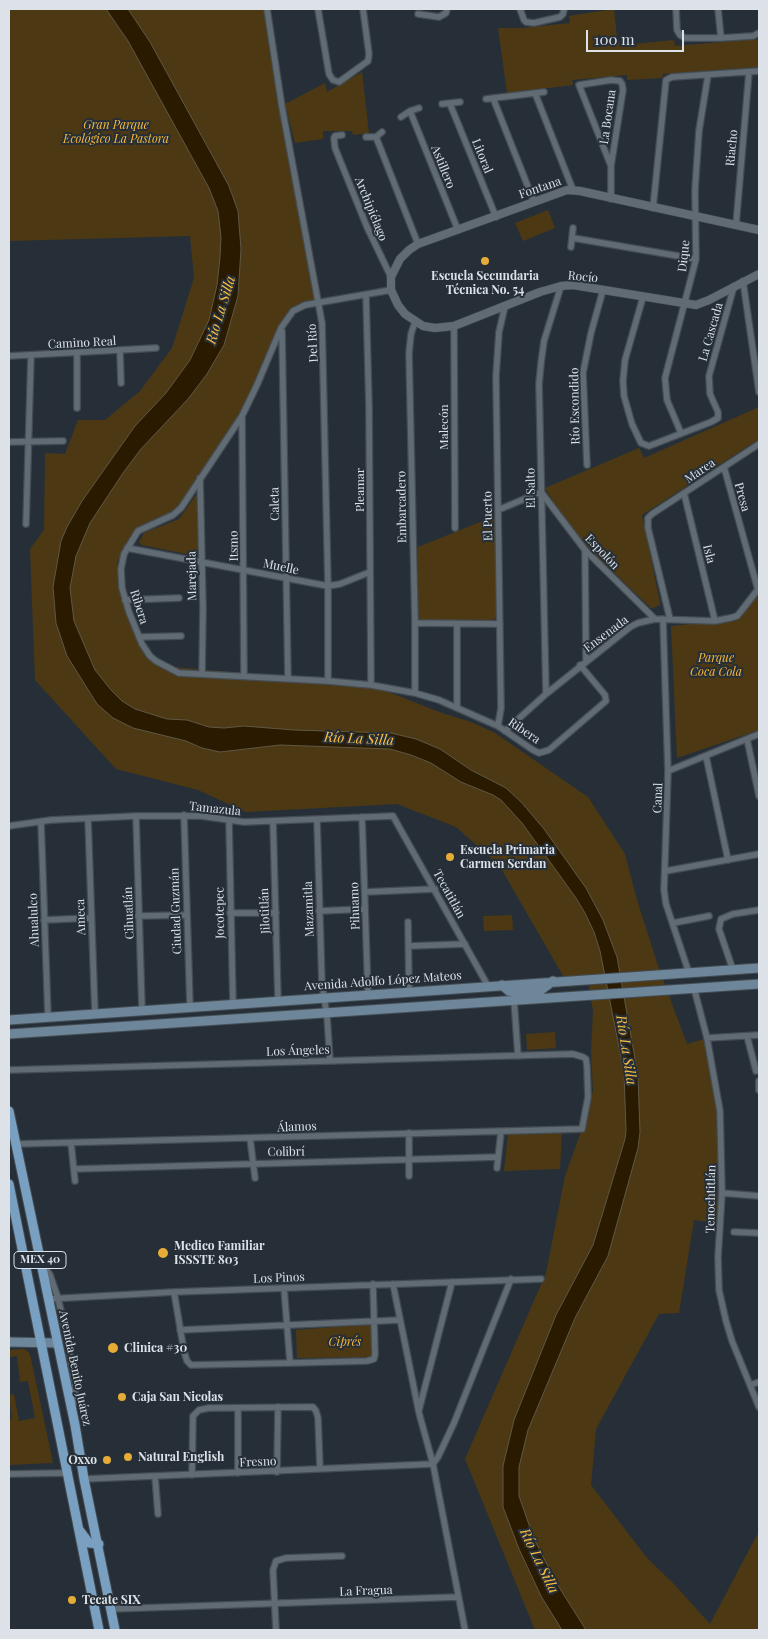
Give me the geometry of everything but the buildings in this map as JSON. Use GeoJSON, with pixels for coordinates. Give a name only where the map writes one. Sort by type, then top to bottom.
{"type":"FeatureCollection","features":[{"type":"Feature","properties":{"kind":"main road","name":"Avenida Adolfo López Mateos"},"geometry":{"type":"LineString","coordinates":[[9,1020],[759,968]]}},
{"type":"Feature","properties":{"kind":"main road"},"geometry":{"type":"LineString","coordinates":[[9,1034],[759,984]]}},
{"type":"Feature","properties":{"kind":"main road"},"geometry":{"type":"LineString","coordinates":[[132,1011],[133,1026]]}},
{"type":"Feature","properties":{"kind":"main road","name":"Avenida Benito Juárez"},"geometry":{"type":"LineString","coordinates":[[9,1111],[99,1544],[115,1630]]}},
{"type":"Feature","properties":{"kind":"main road","name":"MEX 40"},"geometry":{"type":"LineString","coordinates":[[9,1184],[98,1630]]}},
{"type":"Feature","properties":{"kind":"main road"},"geometry":{"type":"LineString","coordinates":[[9,1342],[57,1343]]}},
{"type":"Feature","properties":{"kind":"main road"},"geometry":{"type":"LineString","coordinates":[[78,1526],[89,1543],[99,1544]]}},
{"type":"Feature","properties":{"kind":"street","name":"Del Río"},"geometry":{"type":"LineString","coordinates":[[267,9],[281,98],[319,302],[324,350],[328,681]]}},
{"type":"Feature","properties":{"kind":"street"},"geometry":{"type":"LineString","coordinates":[[318,9],[329,74],[333,80],[339,82],[366,64],[368,58],[363,9]]}},
{"type":"Feature","properties":{"kind":"street"},"geometry":{"type":"LineString","coordinates":[[520,9],[522,17],[526,22],[534,23],[554,19],[563,11]]}},
{"type":"Feature","properties":{"kind":"street"},"geometry":{"type":"LineString","coordinates":[[676,9],[677,30],[680,35],[688,39],[753,36],[759,34]]}},
{"type":"Feature","properties":{"kind":"street"},"geometry":{"type":"LineString","coordinates":[[718,9],[721,38]]}},
{"type":"Feature","properties":{"kind":"street"},"geometry":{"type":"LineString","coordinates":[[418,14],[439,17],[447,11]]}},
{"type":"Feature","properties":{"kind":"street"},"geometry":{"type":"LineString","coordinates":[[653,208],[666,80],[672,77],[759,71]]}},
{"type":"Feature","properties":{"kind":"street","name":"Riacho"},"geometry":{"type":"LineString","coordinates":[[736,225],[749,72]]}},
{"type":"Feature","properties":{"kind":"street","name":"Dique"},"geometry":{"type":"LineString","coordinates":[[682,433],[667,400],[665,378],[696,259],[695,217],[699,131],[708,75]]}},
{"type":"Feature","properties":{"kind":"street","name":"La Bocana"},"geometry":{"type":"LineString","coordinates":[[611,166],[579,85],[611,80],[620,81],[622,84],[623,90],[611,166],[611,199]]}},
{"type":"Feature","properties":{"kind":"street"},"geometry":{"type":"LineString","coordinates":[[534,202],[489,98],[544,92]]}},
{"type":"Feature","properties":{"kind":"street"},"geometry":{"type":"LineString","coordinates":[[535,93],[573,190]]}},
{"type":"Feature","properties":{"kind":"street"},"geometry":{"type":"LineString","coordinates":[[442,104],[460,102]]}},
{"type":"Feature","properties":{"kind":"street","name":"Litoral"},"geometry":{"type":"LineString","coordinates":[[450,104],[496,217]]}},
{"type":"Feature","properties":{"kind":"street"},"geometry":{"type":"LineString","coordinates":[[402,117],[410,111],[419,108]]}},
{"type":"Feature","properties":{"kind":"street","name":"Astillero"},"geometry":{"type":"LineString","coordinates":[[410,111],[458,230]]}},
{"type":"Feature","properties":{"kind":"street"},"geometry":{"type":"LineString","coordinates":[[366,137],[376,137],[382,132]]}},
{"type":"Feature","properties":{"kind":"street","name":"Archipiélago"},"geometry":{"type":"LineString","coordinates":[[342,135],[335,136],[335,148],[367,227],[391,277]]}},
{"type":"Feature","properties":{"kind":"street"},"geometry":{"type":"LineString","coordinates":[[376,137],[418,244]]}},
{"type":"Feature","properties":{"kind":"street","name":"Fontana"},"geometry":{"type":"LineString","coordinates":[[391,277],[400,259],[418,244],[561,192],[573,190],[759,230]]}},
{"type":"Feature","properties":{"kind":"street"},"geometry":{"type":"LineString","coordinates":[[571,247],[574,228]]}},
{"type":"Feature","properties":{"kind":"street"},"geometry":{"type":"LineString","coordinates":[[573,238],[696,259]]}},
{"type":"Feature","properties":{"kind":"street","name":"Rocío"},"geometry":{"type":"LineString","coordinates":[[415,322],[423,326],[435,328],[454,326],[560,286],[573,285],[696,305],[759,274]]}},
{"type":"Feature","properties":{"kind":"street"},"geometry":{"type":"LineString","coordinates":[[391,277],[392,290],[398,305],[415,322]]}},
{"type":"Feature","properties":{"kind":"street"},"geometry":{"type":"LineString","coordinates":[[743,281],[759,392]]}},
{"type":"Feature","properties":{"kind":"street","name":"El Salto"},"geometry":{"type":"LineString","coordinates":[[546,694],[539,384],[544,341],[560,286]]}},
{"type":"Feature","properties":{"kind":"street","name":"La Cascada"},"geometry":{"type":"LineString","coordinates":[[682,433],[716,420],[719,415],[710,394],[709,376],[734,286]]}},
{"type":"Feature","properties":{"kind":"street","name":"Ribera"},"geometry":{"type":"LineString","coordinates":[[392,290],[319,302],[299,307],[293,311],[282,328],[242,416],[178,512],[169,518],[142,527],[134,536],[128,548],[121,569],[122,588],[138,637],[150,656],[164,666],[179,673],[328,681],[371,685],[415,693],[457,708],[498,726],[535,752],[543,753],[607,699],[583,663]]}},
{"type":"Feature","properties":{"kind":"street","name":"Río Escondido"},"geometry":{"type":"LineString","coordinates":[[587,464],[583,373],[591,333],[603,290]]}},
{"type":"Feature","properties":{"kind":"street","name":"Pleamar"},"geometry":{"type":"LineString","coordinates":[[366,295],[369,407],[371,685]]}},
{"type":"Feature","properties":{"kind":"street"},"geometry":{"type":"LineString","coordinates":[[644,296],[625,360],[623,380],[627,408],[639,440],[644,445],[648,446],[682,433]]}},
{"type":"Feature","properties":{"kind":"street","name":"El Puerto"},"geometry":{"type":"LineString","coordinates":[[498,726],[501,713],[496,376],[500,332],[505,306]]}},
{"type":"Feature","properties":{"kind":"street","name":"Embarcadero"},"geometry":{"type":"LineString","coordinates":[[415,322],[411,334],[409,353],[415,693]]}},
{"type":"Feature","properties":{"kind":"street","name":"Malecón"},"geometry":{"type":"LineString","coordinates":[[454,326],[455,528]]}},
{"type":"Feature","properties":{"kind":"street","name":"Caleta"},"geometry":{"type":"LineString","coordinates":[[282,328],[288,679]]}},
{"type":"Feature","properties":{"kind":"street","name":"Camino Real"},"geometry":{"type":"LineString","coordinates":[[9,356],[77,354],[156,348]]}},
{"type":"Feature","properties":{"kind":"street"},"geometry":{"type":"LineString","coordinates":[[120,351],[121,383]]}},
{"type":"Feature","properties":{"kind":"street"},"geometry":{"type":"LineString","coordinates":[[77,354],[78,408]]}},
{"type":"Feature","properties":{"kind":"street"},"geometry":{"type":"LineString","coordinates":[[26,524],[31,356]]}},
{"type":"Feature","properties":{"kind":"street","name":"Itsmo"},"geometry":{"type":"LineString","coordinates":[[242,416],[244,676]]}},
{"type":"Feature","properties":{"kind":"street"},"geometry":{"type":"LineString","coordinates":[[9,442],[63,441]]}},
{"type":"Feature","properties":{"kind":"street","name":"Marea"},"geometry":{"type":"LineString","coordinates":[[670,620],[647,520],[652,514],[759,444]]}},
{"type":"Feature","properties":{"kind":"street","name":"Presa"},"geometry":{"type":"LineString","coordinates":[[724,467],[759,589]]}},
{"type":"Feature","properties":{"kind":"street","name":"Marejada"},"geometry":{"type":"LineString","coordinates":[[200,478],[202,674]]}},
{"type":"Feature","properties":{"kind":"street"},"geometry":{"type":"LineString","coordinates":[[498,510],[541,492]]}},
{"type":"Feature","properties":{"kind":"street","name":"Espolón"},"geometry":{"type":"LineString","coordinates":[[541,492],[585,550],[656,619]]}},
{"type":"Feature","properties":{"kind":"street","name":"Isla"},"geometry":{"type":"LineString","coordinates":[[684,493],[715,620]]}},
{"type":"Feature","properties":{"kind":"street","name":"Muelle"},"geometry":{"type":"LineString","coordinates":[[128,548],[328,586],[340,584],[370,572]]}},
{"type":"Feature","properties":{"kind":"street"},"geometry":{"type":"LineString","coordinates":[[583,663],[585,550]]}},
{"type":"Feature","properties":{"kind":"street","name":"Ensenada"},"geometry":{"type":"LineString","coordinates":[[505,730],[583,663],[630,627],[656,619],[715,620],[737,616],[759,589]]}},
{"type":"Feature","properties":{"kind":"street"},"geometry":{"type":"LineString","coordinates":[[125,600],[179,598]]}},
{"type":"Feature","properties":{"kind":"street","name":"Canal"},"geometry":{"type":"LineString","coordinates":[[663,619],[668,771],[665,897],[685,973]]}},
{"type":"Feature","properties":{"kind":"street"},"geometry":{"type":"LineString","coordinates":[[415,623],[457,625],[500,624]]}},
{"type":"Feature","properties":{"kind":"street"},"geometry":{"type":"LineString","coordinates":[[457,625],[457,708]]}},
{"type":"Feature","properties":{"kind":"street"},"geometry":{"type":"LineString","coordinates":[[138,637],[181,636]]}},
{"type":"Feature","properties":{"kind":"street"},"geometry":{"type":"LineString","coordinates":[[668,771],[759,734]]}},
{"type":"Feature","properties":{"kind":"street"},"geometry":{"type":"LineString","coordinates":[[747,739],[759,796]]}},
{"type":"Feature","properties":{"kind":"street"},"geometry":{"type":"LineString","coordinates":[[706,756],[728,860]]}},
{"type":"Feature","properties":{"kind":"street","name":"Tamazula"},"geometry":{"type":"LineString","coordinates":[[9,826],[136,816],[184,815],[229,821],[273,822],[390,816]]}},
{"type":"Feature","properties":{"kind":"street","name":"Ciudad Guzmán"},"geometry":{"type":"LineString","coordinates":[[184,815],[190,1006]]}},
{"type":"Feature","properties":{"kind":"street","name":"Cihuatlán"},"geometry":{"type":"LineString","coordinates":[[136,816],[142,1010]]}},
{"type":"Feature","properties":{"kind":"street","name":"Tecatitlán"},"geometry":{"type":"LineString","coordinates":[[390,816],[395,818],[488,986]]}},
{"type":"Feature","properties":{"kind":"street","name":"Pihuamo"},"geometry":{"type":"LineString","coordinates":[[362,817],[368,994]]}},
{"type":"Feature","properties":{"kind":"street","name":"Ameca"},"geometry":{"type":"LineString","coordinates":[[88,819],[95,1014]]}},
{"type":"Feature","properties":{"kind":"street","name":"Mazamitla"},"geometry":{"type":"LineString","coordinates":[[317,820],[319,911],[330,1060]]}},
{"type":"Feature","properties":{"kind":"street","name":"Jocotepec"},"geometry":{"type":"LineString","coordinates":[[229,821],[232,1004]]}},
{"type":"Feature","properties":{"kind":"street","name":"Ahualulco"},"geometry":{"type":"LineString","coordinates":[[41,822],[48,1018]]}},
{"type":"Feature","properties":{"kind":"street","name":"Jilotitlán"},"geometry":{"type":"LineString","coordinates":[[273,822],[278,1000]]}},
{"type":"Feature","properties":{"kind":"street"},"geometry":{"type":"LineString","coordinates":[[666,871],[759,854]]}},
{"type":"Feature","properties":{"kind":"street"},"geometry":{"type":"LineString","coordinates":[[365,892],[435,889]]}},
{"type":"Feature","properties":{"kind":"street"},"geometry":{"type":"LineString","coordinates":[[319,911],[365,909]]}},
{"type":"Feature","properties":{"kind":"street"},"geometry":{"type":"LineString","coordinates":[[733,970],[720,929],[720,919],[733,914],[759,910]]}},
{"type":"Feature","properties":{"kind":"street"},"geometry":{"type":"LineString","coordinates":[[230,913],[276,913]]}},
{"type":"Feature","properties":{"kind":"street"},"geometry":{"type":"LineString","coordinates":[[138,916],[186,915]]}},
{"type":"Feature","properties":{"kind":"street"},"geometry":{"type":"LineString","coordinates":[[673,923],[709,916]]}},
{"type":"Feature","properties":{"kind":"street"},"geometry":{"type":"LineString","coordinates":[[44,920],[91,918]]}},
{"type":"Feature","properties":{"kind":"street"},"geometry":{"type":"LineString","coordinates":[[408,922],[409,991]]}},
{"type":"Feature","properties":{"kind":"street"},"geometry":{"type":"LineString","coordinates":[[409,946],[465,944]]}},
{"type":"Feature","properties":{"kind":"street","name":"Tenochtitlán"},"geometry":{"type":"LineString","coordinates":[[694,988],[707,1038],[720,1111],[722,1192],[718,1257],[719,1290],[726,1321],[759,1406]]}},
{"type":"Feature","properties":{"kind":"street"},"geometry":{"type":"LineString","coordinates":[[514,1000],[518,1056]]}},
{"type":"Feature","properties":{"kind":"street"},"geometry":{"type":"LineString","coordinates":[[707,1038],[759,1035]]}},
{"type":"Feature","properties":{"kind":"street"},"geometry":{"type":"LineString","coordinates":[[748,1036],[756,1071]]}},
{"type":"Feature","properties":{"kind":"street","name":"Los Ángeles"},"geometry":{"type":"LineString","coordinates":[[9,1070],[576,1054],[586,1059],[588,1097],[582,1129],[580,1130]]}},
{"type":"Feature","properties":{"kind":"street"},"geometry":{"type":"LineString","coordinates":[[759,1081],[759,1090]]}},
{"type":"Feature","properties":{"kind":"street","name":"Álamos"},"geometry":{"type":"LineString","coordinates":[[15,1144],[580,1130]]}},
{"type":"Feature","properties":{"kind":"street"},"geometry":{"type":"LineString","coordinates":[[497,1168],[501,1132]]}},
{"type":"Feature","properties":{"kind":"street"},"geometry":{"type":"LineString","coordinates":[[409,1133],[409,1176]]}},
{"type":"Feature","properties":{"kind":"street"},"geometry":{"type":"LineString","coordinates":[[250,1138],[255,1178]]}},
{"type":"Feature","properties":{"kind":"street"},"geometry":{"type":"LineString","coordinates":[[71,1143],[75,1181]]}},
{"type":"Feature","properties":{"kind":"street","name":"Colibrí"},"geometry":{"type":"LineString","coordinates":[[74,1169],[498,1157]]}},
{"type":"Feature","properties":{"kind":"street"},"geometry":{"type":"LineString","coordinates":[[722,1192],[759,1196]]}},
{"type":"Feature","properties":{"kind":"street"},"geometry":{"type":"LineString","coordinates":[[734,1232],[759,1233]]}},
{"type":"Feature","properties":{"kind":"street"},"geometry":{"type":"LineString","coordinates":[[40,1261],[50,1275],[58,1298],[66,1333],[75,1384],[75,1400],[71,1408]]}},
{"type":"Feature","properties":{"kind":"street","name":"Los Pinos"},"geometry":{"type":"LineString","coordinates":[[48,1299],[174,1292],[541,1278]]}},
{"type":"Feature","properties":{"kind":"street"},"geometry":{"type":"LineString","coordinates":[[433,1464],[454,1423],[511,1279]]}},
{"type":"Feature","properties":{"kind":"street"},"geometry":{"type":"LineString","coordinates":[[419,1413],[452,1282]]}},
{"type":"Feature","properties":{"kind":"street"},"geometry":{"type":"LineString","coordinates":[[174,1292],[185,1357],[191,1365],[367,1361],[374,1359],[375,1354],[373,1284]]}},
{"type":"Feature","properties":{"kind":"street"},"geometry":{"type":"LineString","coordinates":[[393,1284],[419,1413],[433,1464],[465,1630]]}},
{"type":"Feature","properties":{"kind":"street"},"geometry":{"type":"LineString","coordinates":[[284,1288],[290,1364]]}},
{"type":"Feature","properties":{"kind":"street"},"geometry":{"type":"LineString","coordinates":[[180,1330],[288,1327],[400,1320]]}},
{"type":"Feature","properties":{"kind":"street"},"geometry":{"type":"LineString","coordinates":[[750,1385],[759,1382]]}},
{"type":"Feature","properties":{"kind":"street"},"geometry":{"type":"LineString","coordinates":[[192,1475],[192,1427],[195,1412],[208,1408],[307,1406],[315,1409],[318,1418],[320,1469]]}},
{"type":"Feature","properties":{"kind":"street"},"geometry":{"type":"LineString","coordinates":[[277,1472],[278,1407]]}},
{"type":"Feature","properties":{"kind":"street"},"geometry":{"type":"LineString","coordinates":[[238,1408],[238,1473]]}},
{"type":"Feature","properties":{"kind":"street","name":"Fresno"},"geometry":{"type":"LineString","coordinates":[[84,1479],[433,1464]]}},
{"type":"Feature","properties":{"kind":"street"},"geometry":{"type":"LineString","coordinates":[[9,1474],[66,1473]]}},
{"type":"Feature","properties":{"kind":"street"},"geometry":{"type":"LineString","coordinates":[[155,1476],[158,1514]]}},
{"type":"Feature","properties":{"kind":"street"},"geometry":{"type":"LineString","coordinates":[[276,1630],[273,1570],[276,1561],[286,1558],[342,1556]]}},
{"type":"Feature","properties":{"kind":"street","name":"La Fragua"},"geometry":{"type":"LineString","coordinates":[[111,1609],[458,1597]]}},
{"type":"Feature","properties":{"kind":"green space","name":"Gran Parque Ecológico La Pastora"},"geometry":{"type":"Polygon","coordinates":[[[9,9],[267,9],[319,302],[305,305],[286,320],[250,401],[181,508],[143,527],[122,553],[117,562],[125,600],[146,651],[164,666],[371,685],[439,712],[471,722],[495,733],[588,797],[625,854],[637,900],[659,969],[687,1044],[707,1038],[718,1095],[721,1223],[694,1220],[679,1313],[659,1314],[596,1429],[591,1485],[647,1558],[673,1583],[710,1624],[759,1531],[759,1630],[535,1630],[465,1459],[546,1273],[565,1176],[593,1091],[591,1052],[593,1011],[589,985],[565,987],[562,974],[499,865],[456,827],[397,804],[246,812],[198,790],[116,769],[35,680],[30,549],[44,530],[45,453],[65,454],[78,420],[105,420],[140,391],[172,348],[194,278],[190,236],[9,241],[9,9]]]}},
{"type":"Feature","properties":{"kind":"green space"},"geometry":{"type":"Polygon","coordinates":[[[614,9],[617,38],[619,43],[623,45],[674,40],[675,46],[759,39],[759,67],[663,74],[662,78],[627,80],[627,75],[572,80],[573,85],[507,93],[498,28],[522,28],[570,23],[569,16],[614,9]]]}},
{"type":"Feature","properties":{"kind":"green space"},"geometry":{"type":"Polygon","coordinates":[[[362,72],[369,133],[353,135],[352,131],[323,131],[323,139],[295,143],[285,104],[325,83],[327,92],[362,72]]]}},
{"type":"Feature","properties":{"kind":"green space"},"geometry":{"type":"Polygon","coordinates":[[[548,210],[555,228],[523,241],[515,223],[548,210]]]}},
{"type":"Feature","properties":{"kind":"green space"},"geometry":{"type":"Polygon","coordinates":[[[759,407],[759,439],[642,515],[660,603],[660,605],[653,608],[572,533],[545,488],[639,448],[644,458],[759,407]]]}},
{"type":"Feature","properties":{"kind":"green space"},"geometry":{"type":"Polygon","coordinates":[[[196,495],[198,498],[200,554],[197,556],[141,545],[139,542],[144,533],[179,519],[196,495]]]}},
{"type":"Feature","properties":{"kind":"green space"},"geometry":{"type":"Polygon","coordinates":[[[495,516],[496,617],[493,620],[421,621],[418,618],[418,547],[495,516]]]}},
{"type":"Feature","properties":{"kind":"green space","name":"Parque Coca Cola"},"geometry":{"type":"Polygon","coordinates":[[[759,590],[759,730],[677,758],[671,626],[736,619],[759,590]]]}},
{"type":"Feature","properties":{"kind":"green space"},"geometry":{"type":"Polygon","coordinates":[[[512,915],[513,930],[484,931],[483,916],[512,915]]]}},
{"type":"Feature","properties":{"kind":"green space"},"geometry":{"type":"Polygon","coordinates":[[[555,1032],[556,1048],[527,1050],[526,1034],[555,1032]]]}},
{"type":"Feature","properties":{"kind":"green space"},"geometry":{"type":"Polygon","coordinates":[[[562,1132],[560,1169],[504,1171],[508,1134],[562,1132]]]}},
{"type":"Feature","properties":{"kind":"green space","name":"Ciprés"},"geometry":{"type":"Polygon","coordinates":[[[372,1324],[374,1357],[297,1358],[296,1330],[372,1324]]]}},
{"type":"Feature","properties":{"kind":"green space"},"geometry":{"type":"Polygon","coordinates":[[[25,1349],[30,1354],[53,1463],[9,1465],[9,1420],[12,1419],[9,1395],[14,1394],[19,1421],[35,1418],[28,1381],[20,1382],[17,1356],[9,1357],[9,1350],[25,1349]]]}},
{"type":"Feature","properties":{"kind":"water","name":"Río La Silla"},"geometry":{"type":"Polygon","coordinates":[[[106,9],[128,9],[150,42],[229,186],[238,211],[241,249],[238,296],[224,345],[207,374],[188,399],[141,449],[123,473],[90,523],[76,556],[70,588],[74,621],[95,670],[122,701],[135,709],[167,719],[187,720],[209,727],[224,728],[244,726],[294,730],[391,733],[416,739],[440,749],[471,770],[506,788],[522,803],[544,829],[586,888],[603,920],[617,957],[638,1076],[640,1132],[638,1148],[608,1256],[575,1318],[528,1430],[519,1467],[519,1496],[534,1539],[557,1584],[586,1630],[562,1630],[541,1596],[519,1549],[503,1507],[503,1466],[514,1420],[556,1315],[593,1245],[625,1139],[624,1072],[600,951],[585,913],[522,823],[501,800],[493,795],[461,782],[431,763],[390,749],[280,745],[220,752],[202,748],[186,741],[133,728],[113,718],[97,704],[67,656],[56,623],[53,587],[61,541],[67,527],[82,501],[135,426],[166,393],[190,360],[209,320],[217,285],[220,257],[221,237],[218,211],[209,188],[128,41],[106,9]]]}},
{"type":"Feature","properties":{"kind":"place","name":"Escuela Secundaria Técnica No. 54"},"geometry":{"type":"Point","coordinates":[485,261]}},
{"type":"Feature","properties":{"kind":"place","name":"Escuela Primaria Carmen Serdan"},"geometry":{"type":"Point","coordinates":[450,857]}},
{"type":"Feature","properties":{"kind":"place","name":"Medico Familiar ISSSTE 803"},"geometry":{"type":"Point","coordinates":[163,1253]}},
{"type":"Feature","properties":{"kind":"place","name":"Clinica #30"},"geometry":{"type":"Point","coordinates":[113,1348]}},
{"type":"Feature","properties":{"kind":"place","name":"Caja San Nicolas"},"geometry":{"type":"Point","coordinates":[122,1397]}},
{"type":"Feature","properties":{"kind":"place","name":"Natural English"},"geometry":{"type":"Point","coordinates":[128,1457]}},
{"type":"Feature","properties":{"kind":"place","name":"Oxxo"},"geometry":{"type":"Point","coordinates":[107,1460]}},
{"type":"Feature","properties":{"kind":"place","name":"Tecate SIX"},"geometry":{"type":"Point","coordinates":[72,1600]}}]}
